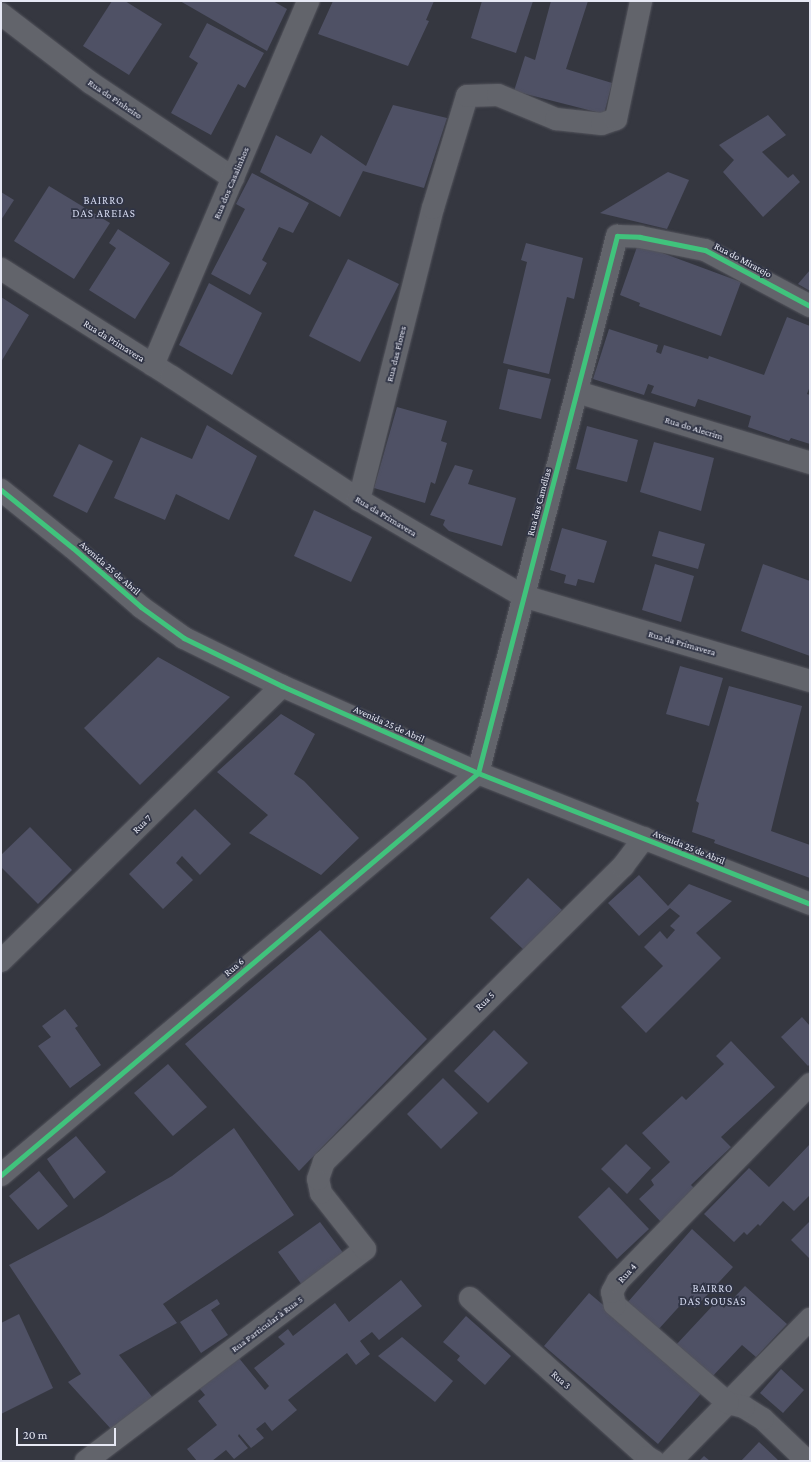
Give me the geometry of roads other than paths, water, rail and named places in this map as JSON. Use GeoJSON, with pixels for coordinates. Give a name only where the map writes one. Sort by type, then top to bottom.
{"type":"FeatureCollection","features":[{"type":"Feature","properties":{"kind":"street","name":"Rua dos Casalinhos"},"geometry":{"type":"LineString","coordinates":[[153,365],[308,1]]}},
{"type":"Feature","properties":{"kind":"street","name":"Rua das Flores"},"geometry":{"type":"LineString","coordinates":[[358,500],[433,208],[467,96],[498,95],[556,119],[602,124],[616,119],[640,1]]}},
{"type":"Feature","properties":{"kind":"street","name":"Rua do Pinheiro"},"geometry":{"type":"LineString","coordinates":[[1,14],[91,83],[233,178]]}},
{"type":"Feature","properties":{"kind":"street","name":"Rua do Miratejo"},"geometry":{"type":"LineString","coordinates":[[616,236],[640,237],[705,250],[810,306]]}},
{"type":"Feature","properties":{"kind":"street","name":"Rua das Camélias"},"geometry":{"type":"LineString","coordinates":[[478,773],[616,236]]}},
{"type":"Feature","properties":{"kind":"street","name":"Rua da Primavera"},"geometry":{"type":"LineString","coordinates":[[1,269],[153,365],[358,500],[523,596],[810,681]]}},
{"type":"Feature","properties":{"kind":"street","name":"Rua do Alecrim"},"geometry":{"type":"LineString","coordinates":[[577,392],[810,463]]}},
{"type":"Feature","properties":{"kind":"street","name":"Avenida 25 de Abril"},"geometry":{"type":"LineString","coordinates":[[1,490],[73,548],[141,607],[184,638],[282,686],[478,773],[810,904]]}},
{"type":"Feature","properties":{"kind":"street","name":"Rua 7"},"geometry":{"type":"LineString","coordinates":[[1,961],[282,686]]}},
{"type":"Feature","properties":{"kind":"street","name":"Rua 6"},"geometry":{"type":"LineString","coordinates":[[1,1174],[478,773]]}},
{"type":"Feature","properties":{"kind":"street","name":"Rua 5"},"geometry":{"type":"LineString","coordinates":[[324,1162],[623,866],[644,838]]}},
{"type":"Feature","properties":{"kind":"street","name":"Rua 4"},"geometry":{"type":"LineString","coordinates":[[807,1461],[763,1419],[744,1407],[728,1403],[615,1305],[612,1292],[618,1281],[810,1084]]}},
{"type":"Feature","properties":{"kind":"street","name":"Rua Particular à Rua 5"},"geometry":{"type":"LineString","coordinates":[[86,1461],[365,1249],[321,1193],[318,1179],[324,1162]]}},
{"type":"Feature","properties":{"kind":"street","name":"Rua 3"},"geometry":{"type":"LineString","coordinates":[[470,1298],[647,1457],[654,1461]]}},
{"type":"Feature","properties":{"kind":"street"},"geometry":{"type":"LineString","coordinates":[[671,1461],[810,1319]]}},
{"type":"Feature","properties":{"kind":"district","name":"BAIRRO DAS AREIAS"},"geometry":{"type":"Point","coordinates":[104,207]}},
{"type":"Feature","properties":{"kind":"district","name":"BAIRRO DAS SOUSAS"},"geometry":{"type":"Point","coordinates":[713,1295]}}]}
